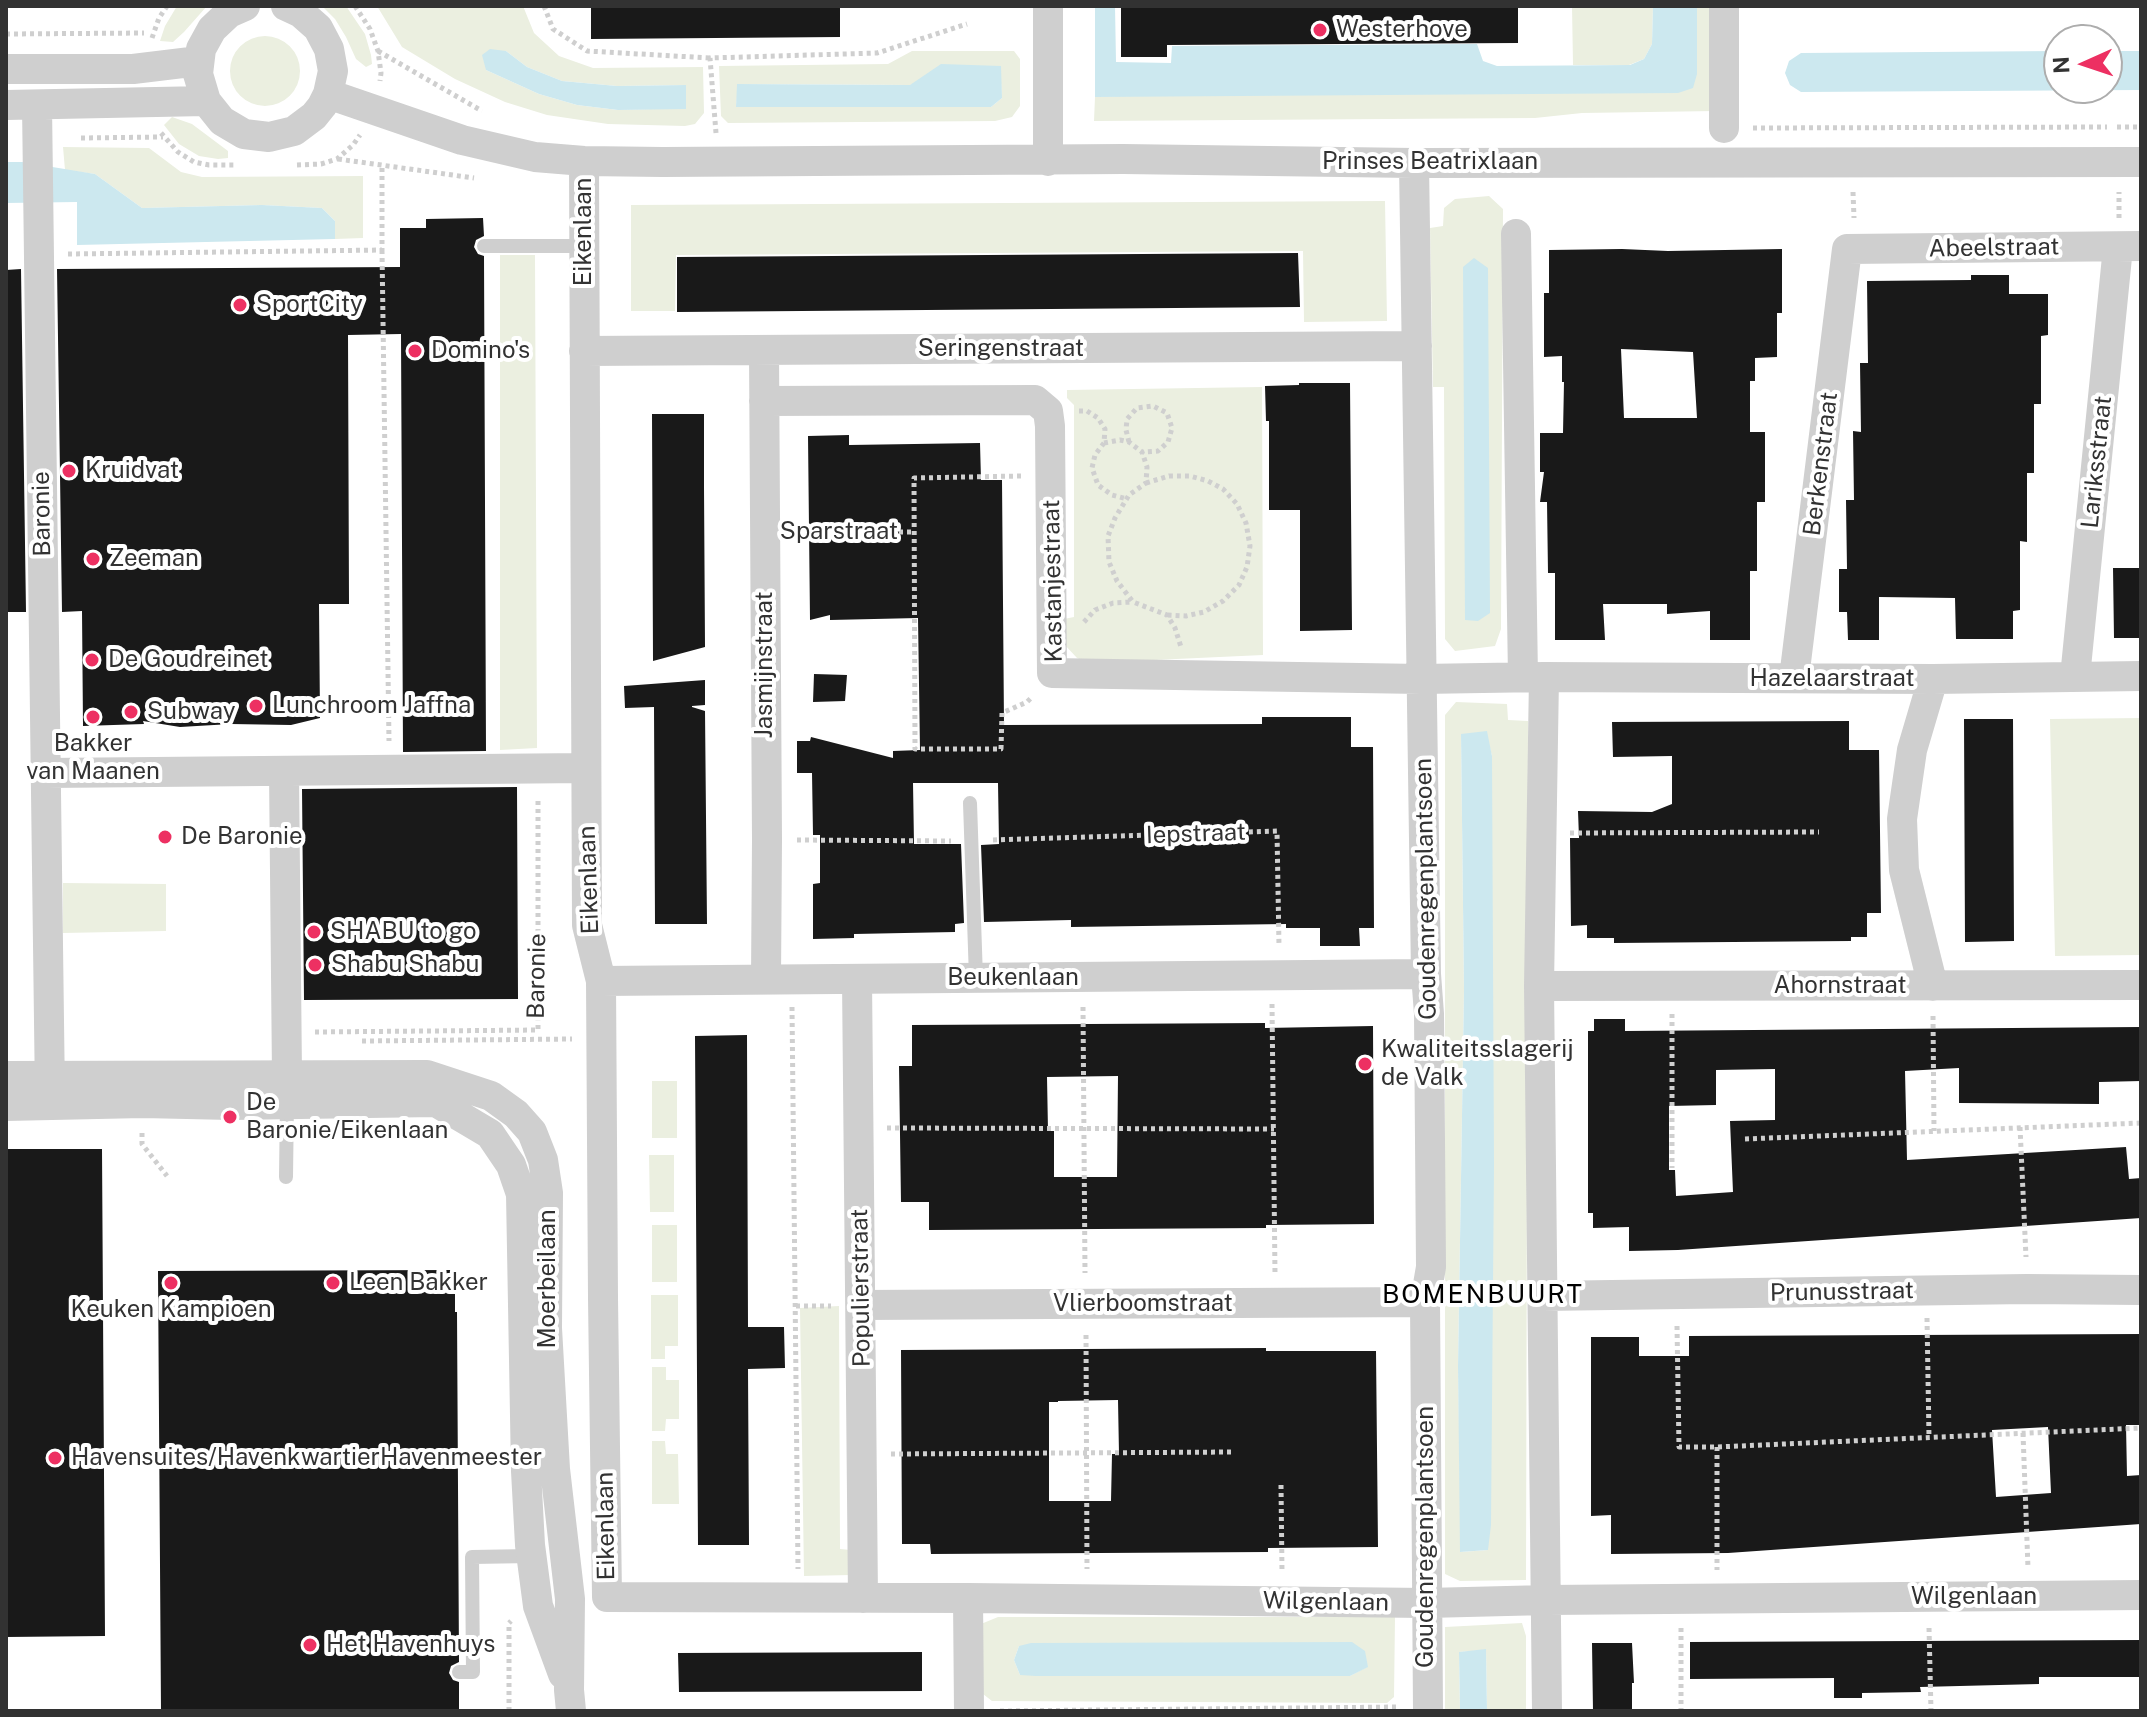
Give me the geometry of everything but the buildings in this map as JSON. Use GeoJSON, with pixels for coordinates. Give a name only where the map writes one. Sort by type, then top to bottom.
{"type":"FeatureCollection","features":[{"type":"Feature","properties":{"kind":"street"},"geometry":{"type":"LineString","coordinates":[[1048,6],[1048,161]]}},
{"type":"Feature","properties":{"kind":"street"},"geometry":{"type":"LineString","coordinates":[[1724,6],[1724,128]]}},
{"type":"Feature","properties":{"kind":"street"},"geometry":{"type":"LineString","coordinates":[[241,7],[229,13],[212,29],[201,49],[198,74],[206,101],[222,121],[232,129],[257,137],[269,137],[294,131],[305,124],[322,106],[333,71],[329,49],[318,28],[289,7]]}},
{"type":"Feature","properties":{"kind":"street"},"geometry":{"type":"LineString","coordinates":[[6,105],[37,86],[199,61]]}},
{"type":"Feature","properties":{"kind":"street"},"geometry":{"type":"LineString","coordinates":[[6,69],[37,86],[206,101]]}},
{"type":"Feature","properties":{"kind":"street","name":"Baronie"},"geometry":{"type":"LineString","coordinates":[[37,86],[50,1106]]}},
{"type":"Feature","properties":{"kind":"street","name":"Prinses Beatrixlaan"},"geometry":{"type":"LineString","coordinates":[[328,94],[462,140],[535,157],[584,161],[2141,162]]}},
{"type":"Feature","properties":{"kind":"street","name":"Eikenlaan"},"geometry":{"type":"LineString","coordinates":[[584,161],[587,925],[601,981],[607,1597]]}},
{"type":"Feature","properties":{"kind":"street","name":"Goudenregenplantsoen"},"geometry":{"type":"LineString","coordinates":[[1414,163],[1429,1014],[1431,1267],[1425,1302],[1428,1709]]}},
{"type":"Feature","properties":{"kind":"street"},"geometry":{"type":"LineString","coordinates":[[1516,234],[1541,833],[1539,986],[1547,1711]]}},
{"type":"Feature","properties":{"kind":"street","name":"Abeelstraat"},"geometry":{"type":"LineString","coordinates":[[1847,249],[2130,246]]}},
{"type":"Feature","properties":{"kind":"street","name":"Lariksstraat"},"geometry":{"type":"LineString","coordinates":[[2075,677],[2130,246]]}},
{"type":"Feature","properties":{"kind":"street","name":"Berkenstraat"},"geometry":{"type":"LineString","coordinates":[[1794,678],[1847,249]]}},
{"type":"Feature","properties":{"kind":"street","name":"Seringenstraat"},"geometry":{"type":"LineString","coordinates":[[584,351],[1417,346]]}},
{"type":"Feature","properties":{"kind":"street","name":"Jasmijnstraat"},"geometry":{"type":"LineString","coordinates":[[764,351],[767,840],[779,979]]}},
{"type":"Feature","properties":{"kind":"street"},"geometry":{"type":"LineString","coordinates":[[764,401],[1035,400],[1048,411]]}},
{"type":"Feature","properties":{"kind":"street","name":"Kastanjestraat"},"geometry":{"type":"LineString","coordinates":[[1048,411],[1061,674],[1421,679]]}},
{"type":"Feature","properties":{"kind":"street","name":"Hazelaarstraat"},"geometry":{"type":"LineString","coordinates":[[1421,679],[2141,676]]}},
{"type":"Feature","properties":{"kind":"street"},"geometry":{"type":"LineString","coordinates":[[1933,679],[1912,750],[1902,819],[1904,870],[1933,986]]}},
{"type":"Feature","properties":{"kind":"street"},"geometry":{"type":"LineString","coordinates":[[46,773],[586,768]]}},
{"type":"Feature","properties":{"kind":"street"},"geometry":{"type":"LineString","coordinates":[[284,771],[287,1090]]}},
{"type":"Feature","properties":{"kind":"street","name":"Beukenlaan"},"geometry":{"type":"LineString","coordinates":[[601,981],[1426,974]]}},
{"type":"Feature","properties":{"kind":"street","name":"Populierstraat"},"geometry":{"type":"LineString","coordinates":[[857,979],[863,1598]]}},
{"type":"Feature","properties":{"kind":"street","name":"Ahornstraat"},"geometry":{"type":"LineString","coordinates":[[1539,986],[2141,985]]}},
{"type":"Feature","properties":{"kind":"street","name":"Moerbeilaan"},"geometry":{"type":"LineString","coordinates":[[6,1106],[143,1103],[427,1075],[491,1096],[516,1114],[532,1132],[543,1160],[548,1193],[547,1328],[555,1469],[570,1599],[570,1701]]}},
{"type":"Feature","properties":{"kind":"street","name":"Moerbeilaan"},"geometry":{"type":"LineString","coordinates":[[6,1076],[287,1090],[436,1102],[490,1134],[511,1165],[521,1194],[526,1471],[531,1556],[538,1606],[570,1701]]}},
{"type":"Feature","properties":{"kind":"street","name":"Prunusstraat"},"geometry":{"type":"LineString","coordinates":[[1543,1296],[2141,1290]]}},
{"type":"Feature","properties":{"kind":"street","name":"Vlierboomstraat"},"geometry":{"type":"LineString","coordinates":[[861,1305],[1425,1302]]}},
{"type":"Feature","properties":{"kind":"street","name":"Wilgenlaan"},"geometry":{"type":"LineString","coordinates":[[607,1597],[1427,1603],[2141,1595]]}},
{"type":"Feature","properties":{"kind":"street"},"geometry":{"type":"LineString","coordinates":[[968,1598],[969,1711]]}},
{"type":"Feature","properties":{"kind":"lane"},"geometry":{"type":"LineString","coordinates":[[484,246],[585,246]]}},
{"type":"Feature","properties":{"kind":"lane"},"geometry":{"type":"LineString","coordinates":[[970,803],[976,978]]}},
{"type":"Feature","properties":{"kind":"lane"},"geometry":{"type":"LineString","coordinates":[[286,1177],[287,1090]]}},
{"type":"Feature","properties":{"kind":"lane"},"geometry":{"type":"LineString","coordinates":[[459,1672],[473,1672],[472,1557],[531,1556]]}},
{"type":"Feature","properties":{"kind":"path"},"geometry":{"type":"LineString","coordinates":[[6,34],[153,33],[167,6]]}},
{"type":"Feature","properties":{"kind":"path"},"geometry":{"type":"LineString","coordinates":[[544,6],[553,29],[587,51],[710,58],[877,53],[967,24]]}},
{"type":"Feature","properties":{"kind":"path"},"geometry":{"type":"LineString","coordinates":[[378,51],[491,118]]}},
{"type":"Feature","properties":{"kind":"path"},"geometry":{"type":"LineString","coordinates":[[710,58],[718,162]]}},
{"type":"Feature","properties":{"kind":"path"},"geometry":{"type":"LineString","coordinates":[[38,150],[164,137]]}},
{"type":"Feature","properties":{"kind":"path"},"geometry":{"type":"LineString","coordinates":[[382,164],[389,770]]}},
{"type":"Feature","properties":{"kind":"path"},"geometry":{"type":"LineString","coordinates":[[39,254],[382,250]]}},
{"type":"Feature","properties":{"kind":"path"},"geometry":{"type":"LineString","coordinates":[[1129,442],[1127,419],[1137,408],[1153,406],[1167,413],[1172,428],[1168,442],[1158,451],[1142,452]]}},
{"type":"Feature","properties":{"kind":"path"},"geometry":{"type":"LineString","coordinates":[[1048,411],[1087,411],[1098,418],[1105,429],[1104,443],[1095,455],[1092,468],[1098,485],[1112,495],[1127,499]]}},
{"type":"Feature","properties":{"kind":"path"},"geometry":{"type":"LineString","coordinates":[[1104,443],[1129,442],[1142,452],[1147,467],[1146,483]]}},
{"type":"Feature","properties":{"kind":"path"},"geometry":{"type":"LineString","coordinates":[[1024,476],[914,478],[915,749],[1001,749],[1002,713],[1027,702],[1061,674],[1078,628],[1095,610],[1113,603],[1133,602],[1167,615],[1186,616],[1204,612],[1223,601],[1239,585],[1247,567],[1250,546],[1246,523],[1237,504],[1223,489],[1190,476],[1169,476],[1146,483],[1127,499],[1108,536],[1109,562],[1117,581],[1133,602]]}},
{"type":"Feature","properties":{"kind":"path","name":"Sparstraat"},"geometry":{"type":"LineString","coordinates":[[764,532],[914,532]]}},
{"type":"Feature","properties":{"kind":"path"},"geometry":{"type":"LineString","coordinates":[[1167,615],[1181,643],[1183,676]]}},
{"type":"Feature","properties":{"kind":"path","name":"Baronie"},"geometry":{"type":"LineString","coordinates":[[286,1033],[538,1030],[535,768]]}},
{"type":"Feature","properties":{"kind":"path","name":"Iepstraat"},"geometry":{"type":"LineString","coordinates":[[767,840],[971,841],[1277,831],[1276,975]]}},
{"type":"Feature","properties":{"kind":"path"},"geometry":{"type":"LineString","coordinates":[[1541,833],[1819,832]]}},
{"type":"Feature","properties":{"kind":"path"},"geometry":{"type":"LineString","coordinates":[[1276,975],[1276,1303]]}},
{"type":"Feature","properties":{"kind":"path"},"geometry":{"type":"LineString","coordinates":[[779,979],[798,1598]]}},
{"type":"Feature","properties":{"kind":"path"},"geometry":{"type":"LineString","coordinates":[[1672,985],[1672,1168]]}},
{"type":"Feature","properties":{"kind":"path"},"geometry":{"type":"LineString","coordinates":[[1933,986],[1934,1131]]}},
{"type":"Feature","properties":{"kind":"path"},"geometry":{"type":"LineString","coordinates":[[1745,1139],[2141,1123]]}},
{"type":"Feature","properties":{"kind":"path"},"geometry":{"type":"LineString","coordinates":[[2020,1127],[2027,1289]]}},
{"type":"Feature","properties":{"kind":"path"},"geometry":{"type":"LineString","coordinates":[[859,1128],[1274,1129]]}},
{"type":"Feature","properties":{"kind":"path"},"geometry":{"type":"LineString","coordinates":[[1926,1290],[1929,1437]]}},
{"type":"Feature","properties":{"kind":"path"},"geometry":{"type":"LineString","coordinates":[[1677,1294],[1679,1447],[2141,1428]]}},
{"type":"Feature","properties":{"kind":"path"},"geometry":{"type":"LineString","coordinates":[[2023,1433],[2029,1596]]}},
{"type":"Feature","properties":{"kind":"path"},"geometry":{"type":"LineString","coordinates":[[1717,1447],[1717,1599]]}},
{"type":"Feature","properties":{"kind":"path"},"geometry":{"type":"LineString","coordinates":[[862,1454],[1235,1452]]}},
{"type":"Feature","properties":{"kind":"path"},"geometry":{"type":"LineString","coordinates":[[1281,1485],[1282,1577]]}},
{"type":"Feature","properties":{"kind":"path"},"geometry":{"type":"LineString","coordinates":[[1929,1597],[1931,1711]]}},
{"type":"Feature","properties":{"kind":"path"},"geometry":{"type":"LineString","coordinates":[[1680,1599],[1681,1711]]}},
{"type":"Feature","properties":{"kind":"path"},"geometry":{"type":"LineString","coordinates":[[999,1711],[1428,1709]]}},
{"type":"Feature","properties":{"kind":"shaded area"},"geometry":{"type":"Polygon","coordinates":[[[177,6],[207,6],[173,42],[160,41],[165,26],[177,6]]]}},
{"type":"Feature","properties":{"kind":"shaded area"},"geometry":{"type":"Polygon","coordinates":[[[322,6],[346,6],[365,34],[372,64],[366,67],[356,59],[335,19],[322,6]]]}},
{"type":"Feature","properties":{"kind":"shaded area"},"geometry":{"type":"Polygon","coordinates":[[[377,6],[523,6],[534,33],[559,56],[593,68],[703,67],[704,113],[695,124],[685,126],[608,124],[547,115],[505,102],[455,79],[402,47],[377,6]],[[506,51],[486,70],[539,94],[577,105],[618,110],[686,108],[685,85],[617,86],[562,81],[527,67],[506,51]]]}},
{"type":"Feature","properties":{"kind":"shaded area"},"geometry":{"type":"Polygon","coordinates":[[[1572,6],[1653,6],[1652,44],[1644,59],[1629,65],[1573,65],[1572,6]]]}},
{"type":"Feature","properties":{"kind":"shaded area"},"geometry":{"type":"Polygon","coordinates":[[[1697,6],[1716,6],[1716,111],[1582,113],[1535,118],[1094,121],[1095,97],[1697,74],[1697,6]]]}},
{"type":"Feature","properties":{"kind":"shaded area"},"geometry":{"type":"Polygon","coordinates":[[[272,36],[294,51],[300,71],[298,85],[290,96],[279,104],[258,106],[240,96],[232,85],[230,64],[240,46],[251,38],[272,36]]]}},
{"type":"Feature","properties":{"kind":"shaded area"},"geometry":{"type":"Polygon","coordinates":[[[912,51],[1014,51],[1020,59],[1020,106],[1012,117],[995,121],[728,123],[721,116],[719,66],[888,64],[912,51]],[[1000,66],[910,85],[738,84],[736,107],[991,107],[1002,98],[1000,66]]]}},
{"type":"Feature","properties":{"kind":"shaded area"},"geometry":{"type":"Polygon","coordinates":[[[172,117],[192,124],[228,151],[228,158],[199,156],[179,144],[164,125],[172,117]]]}},
{"type":"Feature","properties":{"kind":"shaded area"},"geometry":{"type":"Polygon","coordinates":[[[63,147],[149,148],[181,172],[202,177],[363,176],[363,238],[335,239],[335,221],[322,208],[262,205],[142,208],[95,174],[65,170],[63,147]]]}},
{"type":"Feature","properties":{"kind":"shaded area"},"geometry":{"type":"Polygon","coordinates":[[[1489,196],[1503,209],[1501,629],[1495,646],[1455,651],[1445,639],[1444,387],[1433,387],[1430,228],[1443,226],[1444,208],[1455,199],[1489,196]]]}},
{"type":"Feature","properties":{"kind":"shaded area"},"geometry":{"type":"Polygon","coordinates":[[[1385,201],[1387,321],[1304,322],[1303,251],[676,255],[675,311],[631,311],[631,205],[1385,201]]]}},
{"type":"Feature","properties":{"kind":"shaded area"},"geometry":{"type":"Polygon","coordinates":[[[500,255],[535,255],[537,748],[500,750],[500,255]]]}},
{"type":"Feature","properties":{"kind":"shaded area"},"geometry":{"type":"Polygon","coordinates":[[[1262,387],[1263,655],[1089,663],[1077,658],[1064,644],[1064,619],[1074,617],[1074,405],[1067,398],[1067,390],[1262,387]]]}},
{"type":"Feature","properties":{"kind":"shaded area"},"geometry":{"type":"Polygon","coordinates":[[[1456,702],[1507,704],[1508,720],[1528,721],[1526,1580],[1460,1581],[1445,1574],[1445,715],[1456,702]],[[1486,732],[1461,735],[1464,990],[1458,1365],[1461,1552],[1488,1550],[1492,756],[1486,732]]]}},
{"type":"Feature","properties":{"kind":"shaded area"},"geometry":{"type":"Polygon","coordinates":[[[2141,718],[2141,955],[2055,956],[2050,719],[2141,718]]]}},
{"type":"Feature","properties":{"kind":"shaded area"},"geometry":{"type":"Polygon","coordinates":[[[63,883],[166,884],[166,931],[63,933],[63,883]]]}},
{"type":"Feature","properties":{"kind":"shaded area"},"geometry":{"type":"Polygon","coordinates":[[[652,1081],[677,1081],[677,1138],[652,1138],[652,1081]]]}},
{"type":"Feature","properties":{"kind":"shaded area"},"geometry":{"type":"Polygon","coordinates":[[[649,1155],[674,1155],[674,1212],[650,1212],[649,1155]]]}},
{"type":"Feature","properties":{"kind":"shaded area"},"geometry":{"type":"Polygon","coordinates":[[[652,1225],[677,1225],[677,1282],[652,1282],[652,1225]]]}},
{"type":"Feature","properties":{"kind":"shaded area"},"geometry":{"type":"Polygon","coordinates":[[[651,1295],[678,1295],[678,1346],[665,1346],[665,1359],[651,1359],[651,1295]]]}},
{"type":"Feature","properties":{"kind":"shaded area"},"geometry":{"type":"Polygon","coordinates":[[[839,1306],[840,1549],[851,1550],[851,1575],[804,1576],[800,1308],[839,1306]]]}},
{"type":"Feature","properties":{"kind":"shaded area"},"geometry":{"type":"Polygon","coordinates":[[[652,1367],[666,1367],[666,1380],[679,1380],[679,1419],[666,1419],[665,1431],[652,1431],[652,1367]]]}},
{"type":"Feature","properties":{"kind":"shaded area"},"geometry":{"type":"Polygon","coordinates":[[[652,1441],[665,1441],[666,1454],[678,1454],[679,1504],[652,1504],[652,1441]]]}},
{"type":"Feature","properties":{"kind":"shaded area"},"geometry":{"type":"Polygon","coordinates":[[[998,1617],[1395,1617],[1394,1697],[1387,1703],[992,1701],[983,1694],[981,1624],[998,1617]],[[1019,1646],[1014,1660],[1020,1675],[1350,1676],[1367,1667],[1019,1646]]]}},
{"type":"Feature","properties":{"kind":"shaded area"},"geometry":{"type":"Polygon","coordinates":[[[1522,1623],[1526,1636],[1526,1711],[1487,1711],[1486,1650],[1459,1652],[1460,1711],[1445,1711],[1445,1627],[1522,1623]]]}},
{"type":"Feature","properties":{"kind":"water"},"geometry":{"type":"Polygon","coordinates":[[[1095,6],[1115,6],[1116,62],[1171,63],[1172,46],[1477,44],[1483,61],[1497,66],[1630,65],[1644,59],[1652,44],[1653,6],[1697,6],[1697,74],[1693,88],[1678,93],[1095,97],[1095,6]]]}},
{"type":"Feature","properties":{"kind":"water"},"geometry":{"type":"Polygon","coordinates":[[[490,49],[506,51],[527,67],[562,81],[617,86],[686,85],[686,109],[618,110],[577,105],[539,94],[486,70],[482,55],[490,49]]]}},
{"type":"Feature","properties":{"kind":"water"},"geometry":{"type":"Polygon","coordinates":[[[2043,51],[2043,91],[1801,92],[1790,85],[1785,73],[1789,61],[1801,53],[2043,51]]]}},
{"type":"Feature","properties":{"kind":"water"},"geometry":{"type":"Polygon","coordinates":[[[2123,51],[2141,51],[2141,90],[2123,90],[2123,51]]]}},
{"type":"Feature","properties":{"kind":"water"},"geometry":{"type":"Polygon","coordinates":[[[941,64],[1001,66],[1002,98],[991,107],[736,107],[737,84],[910,85],[941,64]]]}},
{"type":"Feature","properties":{"kind":"water"},"geometry":{"type":"Polygon","coordinates":[[[6,162],[95,174],[142,208],[262,205],[322,208],[335,221],[335,239],[77,245],[77,202],[6,203],[6,162]]]}},
{"type":"Feature","properties":{"kind":"water"},"geometry":{"type":"Polygon","coordinates":[[[1474,258],[1488,268],[1490,613],[1478,621],[1465,620],[1463,267],[1474,258]]]}},
{"type":"Feature","properties":{"kind":"water"},"geometry":{"type":"Polygon","coordinates":[[[1487,731],[1492,756],[1494,1165],[1491,1525],[1488,1550],[1460,1552],[1458,1366],[1464,990],[1461,734],[1487,731]]]}},
{"type":"Feature","properties":{"kind":"water"},"geometry":{"type":"Polygon","coordinates":[[[1352,1642],[1365,1651],[1368,1667],[1350,1676],[1036,1676],[1020,1675],[1014,1660],[1019,1646],[1031,1643],[1352,1642]]]}},
{"type":"Feature","properties":{"kind":"water"},"geometry":{"type":"Polygon","coordinates":[[[1486,1649],[1487,1711],[1460,1711],[1459,1652],[1486,1649]]]}},
{"type":"Feature","properties":{"kind":"place","name":"Westerhove"},"geometry":{"type":"Point","coordinates":[1320,30]}},
{"type":"Feature","properties":{"kind":"place","name":"SportCity"},"geometry":{"type":"Point","coordinates":[240,305]}},
{"type":"Feature","properties":{"kind":"place","name":"Domino's"},"geometry":{"type":"Point","coordinates":[415,351]}},
{"type":"Feature","properties":{"kind":"place","name":"Kruidvat"},"geometry":{"type":"Point","coordinates":[69,471]}},
{"type":"Feature","properties":{"kind":"place","name":"Zeeman"},"geometry":{"type":"Point","coordinates":[93,559]}},
{"type":"Feature","properties":{"kind":"place","name":"De Goudreinet"},"geometry":{"type":"Point","coordinates":[92,660]}},
{"type":"Feature","properties":{"kind":"place","name":"Lunchroom Jaffna"},"geometry":{"type":"Point","coordinates":[256,706]}},
{"type":"Feature","properties":{"kind":"place","name":"Subway"},"geometry":{"type":"Point","coordinates":[131,712]}},
{"type":"Feature","properties":{"kind":"place","name":"Bakker van Maanen"},"geometry":{"type":"Point","coordinates":[93,717]}},
{"type":"Feature","properties":{"kind":"place","name":"De Baronie"},"geometry":{"type":"Point","coordinates":[165,837]}},
{"type":"Feature","properties":{"kind":"place","name":"SHABU to go"},"geometry":{"type":"Point","coordinates":[314,932]}},
{"type":"Feature","properties":{"kind":"place","name":"Shabu Shabu"},"geometry":{"type":"Point","coordinates":[315,965]}},
{"type":"Feature","properties":{"kind":"place","name":"Kwaliteitsslagerij de Valk"},"geometry":{"type":"Point","coordinates":[1365,1064]}},
{"type":"Feature","properties":{"kind":"place","name":"De Baronie/Eikenlaan"},"geometry":{"type":"Point","coordinates":[230,1117]}},
{"type":"Feature","properties":{"kind":"place","name":"Keuken Kampioen"},"geometry":{"type":"Point","coordinates":[171,1283]}},
{"type":"Feature","properties":{"kind":"place","name":"Leen Bakker"},"geometry":{"type":"Point","coordinates":[333,1283]}},
{"type":"Feature","properties":{"kind":"place","name":"Havensuites/HavenkwartierHavenmeester"},"geometry":{"type":"Point","coordinates":[55,1458]}},
{"type":"Feature","properties":{"kind":"place","name":"Het Havenhuys"},"geometry":{"type":"Point","coordinates":[310,1645]}},
{"type":"Feature","properties":{"kind":"district","name":"BOMENBUURT"},"geometry":{"type":"Point","coordinates":[1483,1295]}}]}
